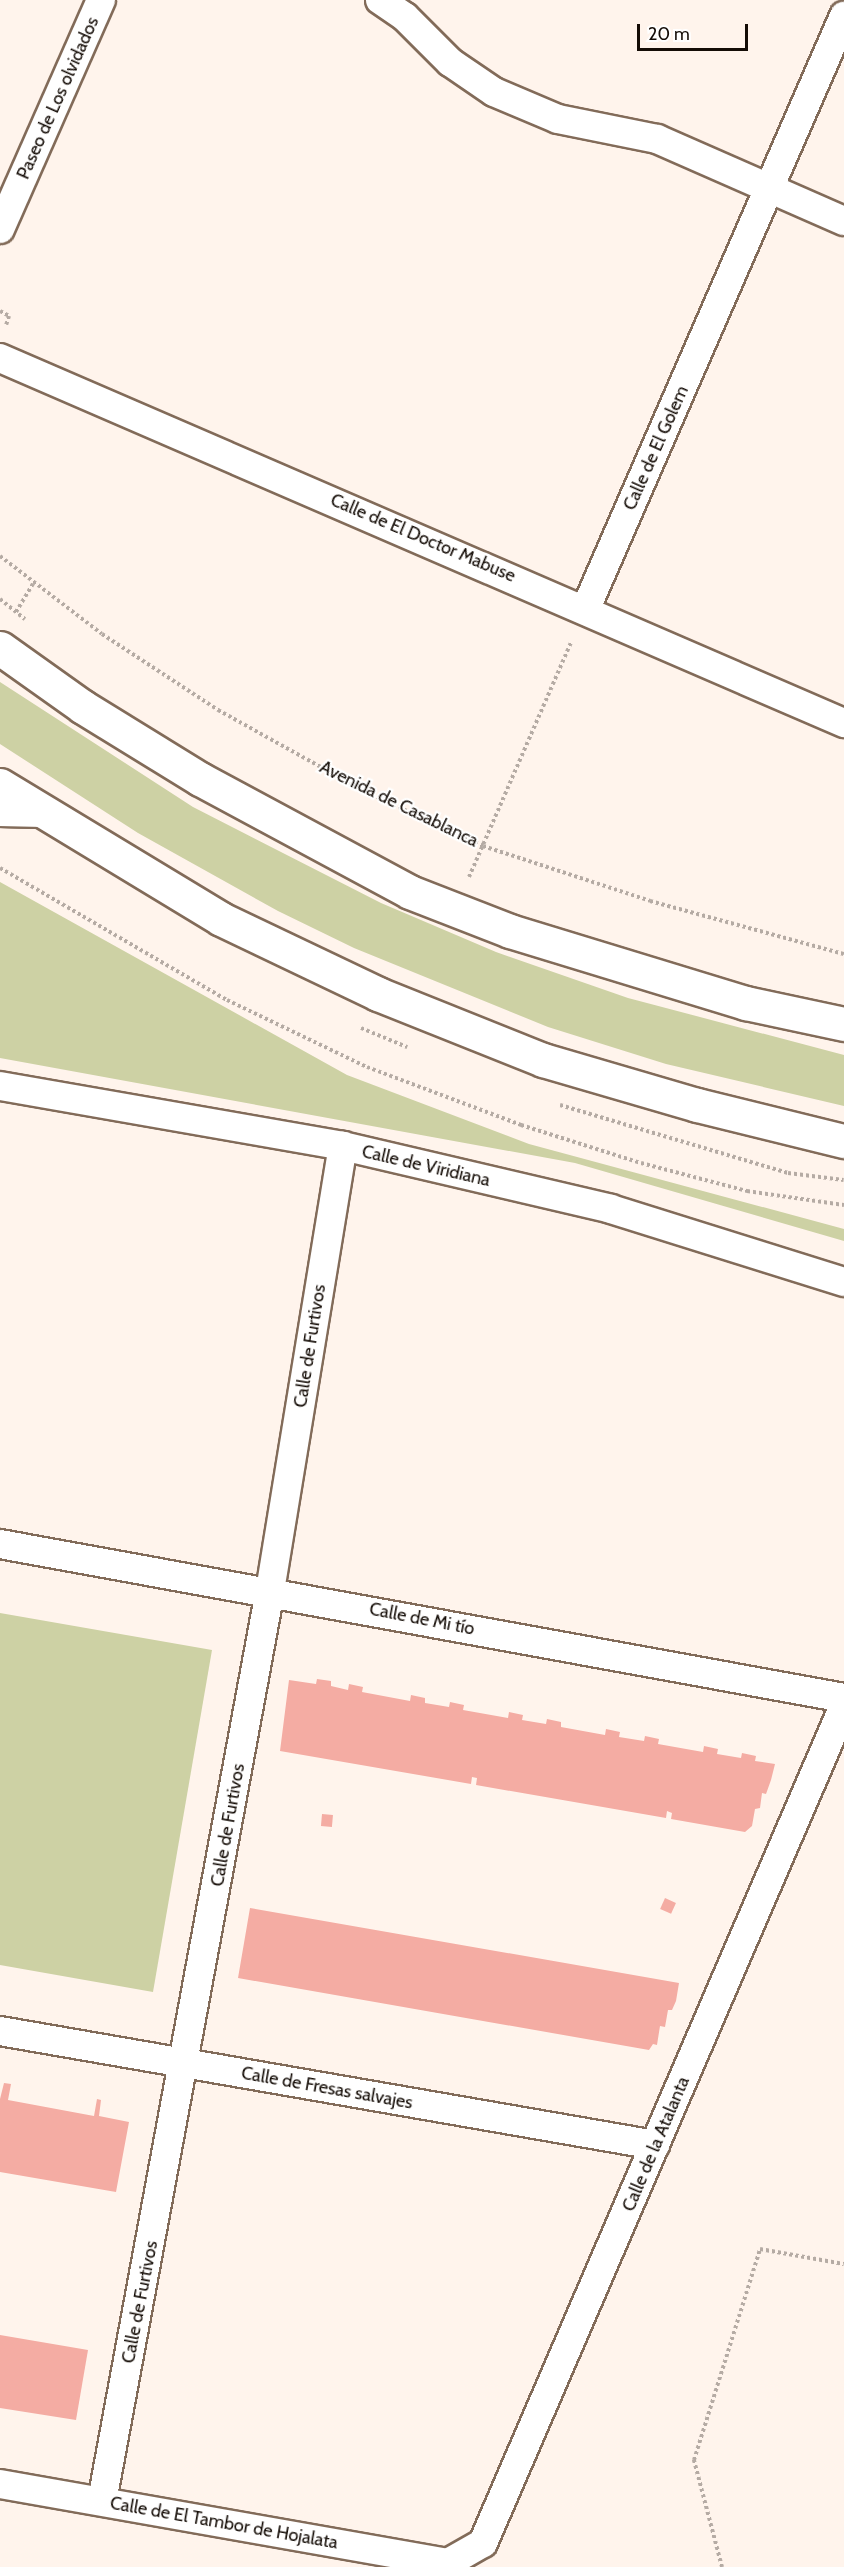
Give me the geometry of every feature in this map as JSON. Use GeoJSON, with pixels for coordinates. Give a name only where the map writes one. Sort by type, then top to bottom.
{"type":"FeatureCollection","features":[{"type":"Feature","properties":{"kind":"main road"},"geometry":{"type":"LineString","coordinates":[[5,634],[83,707],[200,778],[410,892],[555,945],[746,1003],[844,1024]]}},
{"type":"Feature","properties":{"kind":"main road"},"geometry":{"type":"LineString","coordinates":[[0,785],[41,813],[221,919],[378,994],[543,1060],[698,1105],[844,1141]]}},
{"type":"Feature","properties":{"kind":"street","name":"Paseo de Los olvidados"},"geometry":{"type":"LineString","coordinates":[[0,229],[101,0]]}},
{"type":"Feature","properties":{"kind":"street"},"geometry":{"type":"LineString","coordinates":[[380,0],[405,17],[450,62],[494,92],[558,119],[657,139],[844,221]]}},
{"type":"Feature","properties":{"kind":"street","name":"Calle de El Golem"},"geometry":{"type":"LineString","coordinates":[[586,608],[844,16]]}},
{"type":"Feature","properties":{"kind":"street","name":"Calle de El Doctor Mabuse"},"geometry":{"type":"LineString","coordinates":[[0,358],[586,608],[844,723]]}},
{"type":"Feature","properties":{"kind":"street"},"geometry":{"type":"LineString","coordinates":[[0,812],[41,813]]}},
{"type":"Feature","properties":{"kind":"street","name":"Calle de Viridiana"},"geometry":{"type":"LineString","coordinates":[[0,1086],[343,1146],[611,1209],[844,1282]]}},
{"type":"Feature","properties":{"kind":"street","name":"Calle de Furtivos"},"geometry":{"type":"LineString","coordinates":[[102,2501],[185,2063],[270,1591],[343,1146]]}},
{"type":"Feature","properties":{"kind":"street","name":"Calle de Mi tío"},"geometry":{"type":"LineString","coordinates":[[0,1544],[270,1591],[844,1698]]}},
{"type":"Feature","properties":{"kind":"street","name":"Calle de la Atalanta"},"geometry":{"type":"LineString","coordinates":[[448,2563],[483,2543],[493,2524],[844,1706]]}},
{"type":"Feature","properties":{"kind":"street","name":"Calle de Fresas salvajes"},"geometry":{"type":"LineString","coordinates":[[0,2031],[655,2145]]}},
{"type":"Feature","properties":{"kind":"street","name":"Calle de El Tambor de Hojalata"},"geometry":{"type":"LineString","coordinates":[[0,2484],[448,2563]]}},
{"type":"Feature","properties":{"kind":"path","name":"Avenida de Casablanca"},"geometry":{"type":"LineString","coordinates":[[0,556],[33,584],[218,710],[366,792],[483,846],[650,901],[844,954]]}},
{"type":"Feature","properties":{"kind":"path"},"geometry":{"type":"LineString","coordinates":[[5,634],[33,584]]}},
{"type":"Feature","properties":{"kind":"path"},"geometry":{"type":"LineString","coordinates":[[0,600],[33,625]]}},
{"type":"Feature","properties":{"kind":"path"},"geometry":{"type":"LineString","coordinates":[[468,880],[586,608]]}},
{"type":"Feature","properties":{"kind":"path"},"geometry":{"type":"LineString","coordinates":[[0,868],[227,1000],[367,1067],[521,1125],[641,1162],[747,1191],[844,1204]]}},
{"type":"Feature","properties":{"kind":"path"},"geometry":{"type":"LineString","coordinates":[[458,875],[478,884]]}},
{"type":"Feature","properties":{"kind":"path"},"geometry":{"type":"LineString","coordinates":[[722,2567],[694,2460],[760,2249],[844,2264]]}},
{"type":"Feature","properties":{"kind":"green space"},"geometry":{"type":"Polygon","coordinates":[[[0,682],[193,807],[381,903],[496,952],[628,998],[844,1055],[844,1106],[666,1064],[548,1027],[354,948],[278,911],[138,833],[0,744],[0,682]]]}},
{"type":"Feature","properties":{"kind":"green space"},"geometry":{"type":"Polygon","coordinates":[[[0,882],[347,1075],[529,1144],[844,1229],[844,1241],[575,1163],[0,1058],[0,882]]]}},
{"type":"Feature","properties":{"kind":"green space"},"geometry":{"type":"Polygon","coordinates":[[[0,1613],[212,1650],[153,1992],[0,1965],[0,1613]]]}},
{"type":"Feature","properties":{"kind":"building"},"geometry":{"type":"Polygon","coordinates":[[[317,1679],[331,1681],[331,1686],[348,1690],[349,1684],[363,1687],[362,1692],[410,1701],[411,1695],[425,1698],[425,1703],[449,1707],[450,1702],[464,1705],[463,1710],[508,1718],[509,1712],[523,1715],[522,1720],[546,1724],[547,1719],[561,1722],[561,1727],[605,1735],[606,1729],[620,1732],[619,1737],[644,1741],[645,1736],[659,1739],[658,1744],[703,1752],[704,1746],[718,1749],[717,1754],[741,1758],[742,1753],[756,1756],[755,1761],[775,1764],[766,1794],[762,1793],[760,1808],[755,1809],[752,1826],[745,1832],[671,1819],[672,1813],[667,1811],[666,1818],[476,1785],[477,1778],[472,1777],[471,1784],[280,1751],[289,1680],[316,1684],[317,1679]]]}},
{"type":"Feature","properties":{"kind":"building"},"geometry":{"type":"Polygon","coordinates":[[[322,1814],[333,1815],[332,1827],[321,1826],[322,1814]]]}},
{"type":"Feature","properties":{"kind":"building"},"geometry":{"type":"Polygon","coordinates":[[[665,1898],[676,1903],[671,1914],[660,1909],[665,1898]]]}},
{"type":"Feature","properties":{"kind":"building"},"geometry":{"type":"Polygon","coordinates":[[[250,1908],[679,1983],[676,2001],[672,2010],[668,2010],[665,2027],[660,2026],[657,2045],[653,2044],[649,2050],[238,1978],[250,1908]]]}},
{"type":"Feature","properties":{"kind":"building"},"geometry":{"type":"Polygon","coordinates":[[[4,2083],[11,2084],[8,2100],[94,2116],[97,2099],[101,2100],[99,2116],[129,2122],[116,2192],[0,2172],[0,2099],[4,2083]]]}},
{"type":"Feature","properties":{"kind":"building"},"geometry":{"type":"Polygon","coordinates":[[[0,2335],[88,2350],[76,2420],[0,2408],[0,2335]]]}}]}
